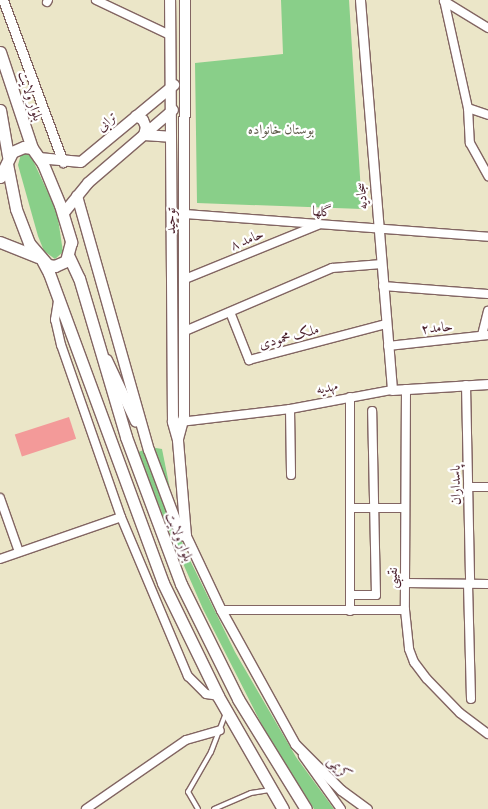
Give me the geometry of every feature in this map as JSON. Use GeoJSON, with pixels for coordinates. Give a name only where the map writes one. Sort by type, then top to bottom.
{"type":"FeatureCollection","features":[{"type":"Feature","properties":{"kind":"main road","name":"توحید"},"geometry":{"type":"LineString","coordinates":[[170,0],[171,88],[169,112],[178,440],[186,536]]}},
{"type":"Feature","properties":{"kind":"main road","name":"توحید"},"geometry":{"type":"LineString","coordinates":[[178,422],[184,331],[185,279],[185,0]]}},
{"type":"Feature","properties":{"kind":"main road","name":"بلوار ولایت"},"geometry":{"type":"LineString","coordinates":[[0,52],[35,153],[63,214],[71,242],[69,257],[79,278],[126,437],[181,584],[238,699],[306,809]]}},
{"type":"Feature","properties":{"kind":"main road","name":"ترابی"},"geometry":{"type":"LineString","coordinates":[[35,153],[63,162],[81,162],[185,77]]}},
{"type":"Feature","properties":{"kind":"main road"},"geometry":{"type":"LineString","coordinates":[[63,214],[77,196],[125,148],[144,135],[169,112],[185,104]]}},
{"type":"Feature","properties":{"kind":"main road"},"geometry":{"type":"LineString","coordinates":[[0,110],[6,160],[20,222],[41,259],[58,296],[163,583],[218,696],[283,809]]}},
{"type":"Feature","properties":{"kind":"main road"},"geometry":{"type":"LineString","coordinates":[[136,116],[143,120],[146,127],[144,135]]}},
{"type":"Feature","properties":{"kind":"main road"},"geometry":{"type":"LineString","coordinates":[[144,135],[170,137]]}},
{"type":"Feature","properties":{"kind":"main road"},"geometry":{"type":"LineString","coordinates":[[0,177],[6,160],[18,149],[35,153]]}},
{"type":"Feature","properties":{"kind":"main road"},"geometry":{"type":"LineString","coordinates":[[77,196],[149,450]]}},
{"type":"Feature","properties":{"kind":"main road"},"geometry":{"type":"LineString","coordinates":[[0,242],[55,266],[69,257]]}},
{"type":"Feature","properties":{"kind":"main road"},"geometry":{"type":"LineString","coordinates":[[92,327],[149,450],[181,535],[186,536]]}},
{"type":"Feature","properties":{"kind":"street"},"geometry":{"type":"LineString","coordinates":[[3,0],[63,162]]}},
{"type":"Feature","properties":{"kind":"street"},"geometry":{"type":"LineString","coordinates":[[96,0],[170,35]]}},
{"type":"Feature","properties":{"kind":"street","name":"سجادیه"},"geometry":{"type":"LineString","coordinates":[[360,0],[392,390]]}},
{"type":"Feature","properties":{"kind":"street"},"geometry":{"type":"LineString","coordinates":[[444,0],[488,28]]}},
{"type":"Feature","properties":{"kind":"street"},"geometry":{"type":"LineString","coordinates":[[444,0],[468,108],[470,143],[488,176]]}},
{"type":"Feature","properties":{"kind":"street"},"geometry":{"type":"LineString","coordinates":[[468,108],[488,115]]}},
{"type":"Feature","properties":{"kind":"street","name":"گلها"},"geometry":{"type":"LineString","coordinates":[[185,214],[488,237]]}},
{"type":"Feature","properties":{"kind":"street","name":"حامد ۸"},"geometry":{"type":"LineString","coordinates":[[185,279],[320,225]]}},
{"type":"Feature","properties":{"kind":"street"},"geometry":{"type":"LineString","coordinates":[[184,331],[332,268],[382,264]]}},
{"type":"Feature","properties":{"kind":"street"},"geometry":{"type":"LineString","coordinates":[[383,286],[488,294]]}},
{"type":"Feature","properties":{"kind":"street"},"geometry":{"type":"LineString","coordinates":[[58,296],[55,320],[61,345],[121,518],[188,676],[206,694],[218,696]]}},
{"type":"Feature","properties":{"kind":"street","name":"ملک محمودی"},"geometry":{"type":"LineString","coordinates":[[230,312],[249,360],[386,324]]}},
{"type":"Feature","properties":{"kind":"street"},"geometry":{"type":"LineString","coordinates":[[485,335],[488,312]]}},
{"type":"Feature","properties":{"kind":"street","name":"حامد۲"},"geometry":{"type":"LineString","coordinates":[[388,346],[485,335]]}},
{"type":"Feature","properties":{"kind":"street","name":"مهدیه"},"geometry":{"type":"LineString","coordinates":[[178,422],[290,409],[392,390],[488,384]]}},
{"type":"Feature","properties":{"kind":"street","name":"پاسداران"},"geometry":{"type":"LineString","coordinates":[[466,385],[471,699]]}},
{"type":"Feature","properties":{"kind":"street","name":"نقیبی"},"geometry":{"type":"LineString","coordinates":[[406,389],[405,610],[414,662],[460,713],[488,734]]}},
{"type":"Feature","properties":{"kind":"street"},"geometry":{"type":"LineString","coordinates":[[350,398],[350,611]]}},
{"type":"Feature","properties":{"kind":"street"},"geometry":{"type":"LineString","coordinates":[[290,409],[290,475]]}},
{"type":"Feature","properties":{"kind":"street"},"geometry":{"type":"LineString","coordinates":[[350,595],[376,595],[372,411]]}},
{"type":"Feature","properties":{"kind":"street"},"geometry":{"type":"LineString","coordinates":[[468,487],[488,487]]}},
{"type":"Feature","properties":{"kind":"street"},"geometry":{"type":"LineString","coordinates":[[0,498],[19,552]]}},
{"type":"Feature","properties":{"kind":"street"},"geometry":{"type":"LineString","coordinates":[[350,508],[404,508]]}},
{"type":"Feature","properties":{"kind":"street"},"geometry":{"type":"LineString","coordinates":[[0,559],[121,518]]}},
{"type":"Feature","properties":{"kind":"street","name":"کریمی"},"geometry":{"type":"LineString","coordinates":[[186,536],[221,610],[295,744],[341,790],[367,809]]}},
{"type":"Feature","properties":{"kind":"street"},"geometry":{"type":"LineString","coordinates":[[406,583],[488,584]]}},
{"type":"Feature","properties":{"kind":"street"},"geometry":{"type":"LineString","coordinates":[[221,610],[405,610]]}},
{"type":"Feature","properties":{"kind":"street"},"geometry":{"type":"LineString","coordinates":[[86,809],[186,740],[220,730]]}},
{"type":"Feature","properties":{"kind":"street"},"geometry":{"type":"LineString","coordinates":[[295,744],[342,809]]}},
{"type":"Feature","properties":{"kind":"lane"},"geometry":{"type":"LineString","coordinates":[[198,809],[188,792],[220,730],[227,711]]}},
{"type":"Feature","properties":{"kind":"lane"},"geometry":{"type":"LineString","coordinates":[[214,809],[251,793],[272,789]]}},
{"type":"Feature","properties":{"kind":"green space","name":"بوستان خانواده"},"geometry":{"type":"Polygon","coordinates":[[[281,0],[349,0],[362,209],[197,203],[195,63],[283,54],[281,0]]]}},
{"type":"Feature","properties":{"kind":"green space"},"geometry":{"type":"Polygon","coordinates":[[[21,154],[30,154],[57,212],[63,252],[55,259],[44,251],[38,236],[18,165],[21,154]]]}},
{"type":"Feature","properties":{"kind":"green space"},"geometry":{"type":"Polygon","coordinates":[[[150,447],[162,449],[171,494],[150,447]]]}},
{"type":"Feature","properties":{"kind":"green space"},"geometry":{"type":"Polygon","coordinates":[[[144,450],[187,554],[235,652],[296,757],[334,809],[314,809],[266,733],[203,609],[171,536],[138,452],[144,450]]]}},
{"type":"Feature","properties":{"kind":"building"},"geometry":{"type":"Polygon","coordinates":[[[69,417],[76,439],[22,456],[15,435],[69,417]]]}}]}
